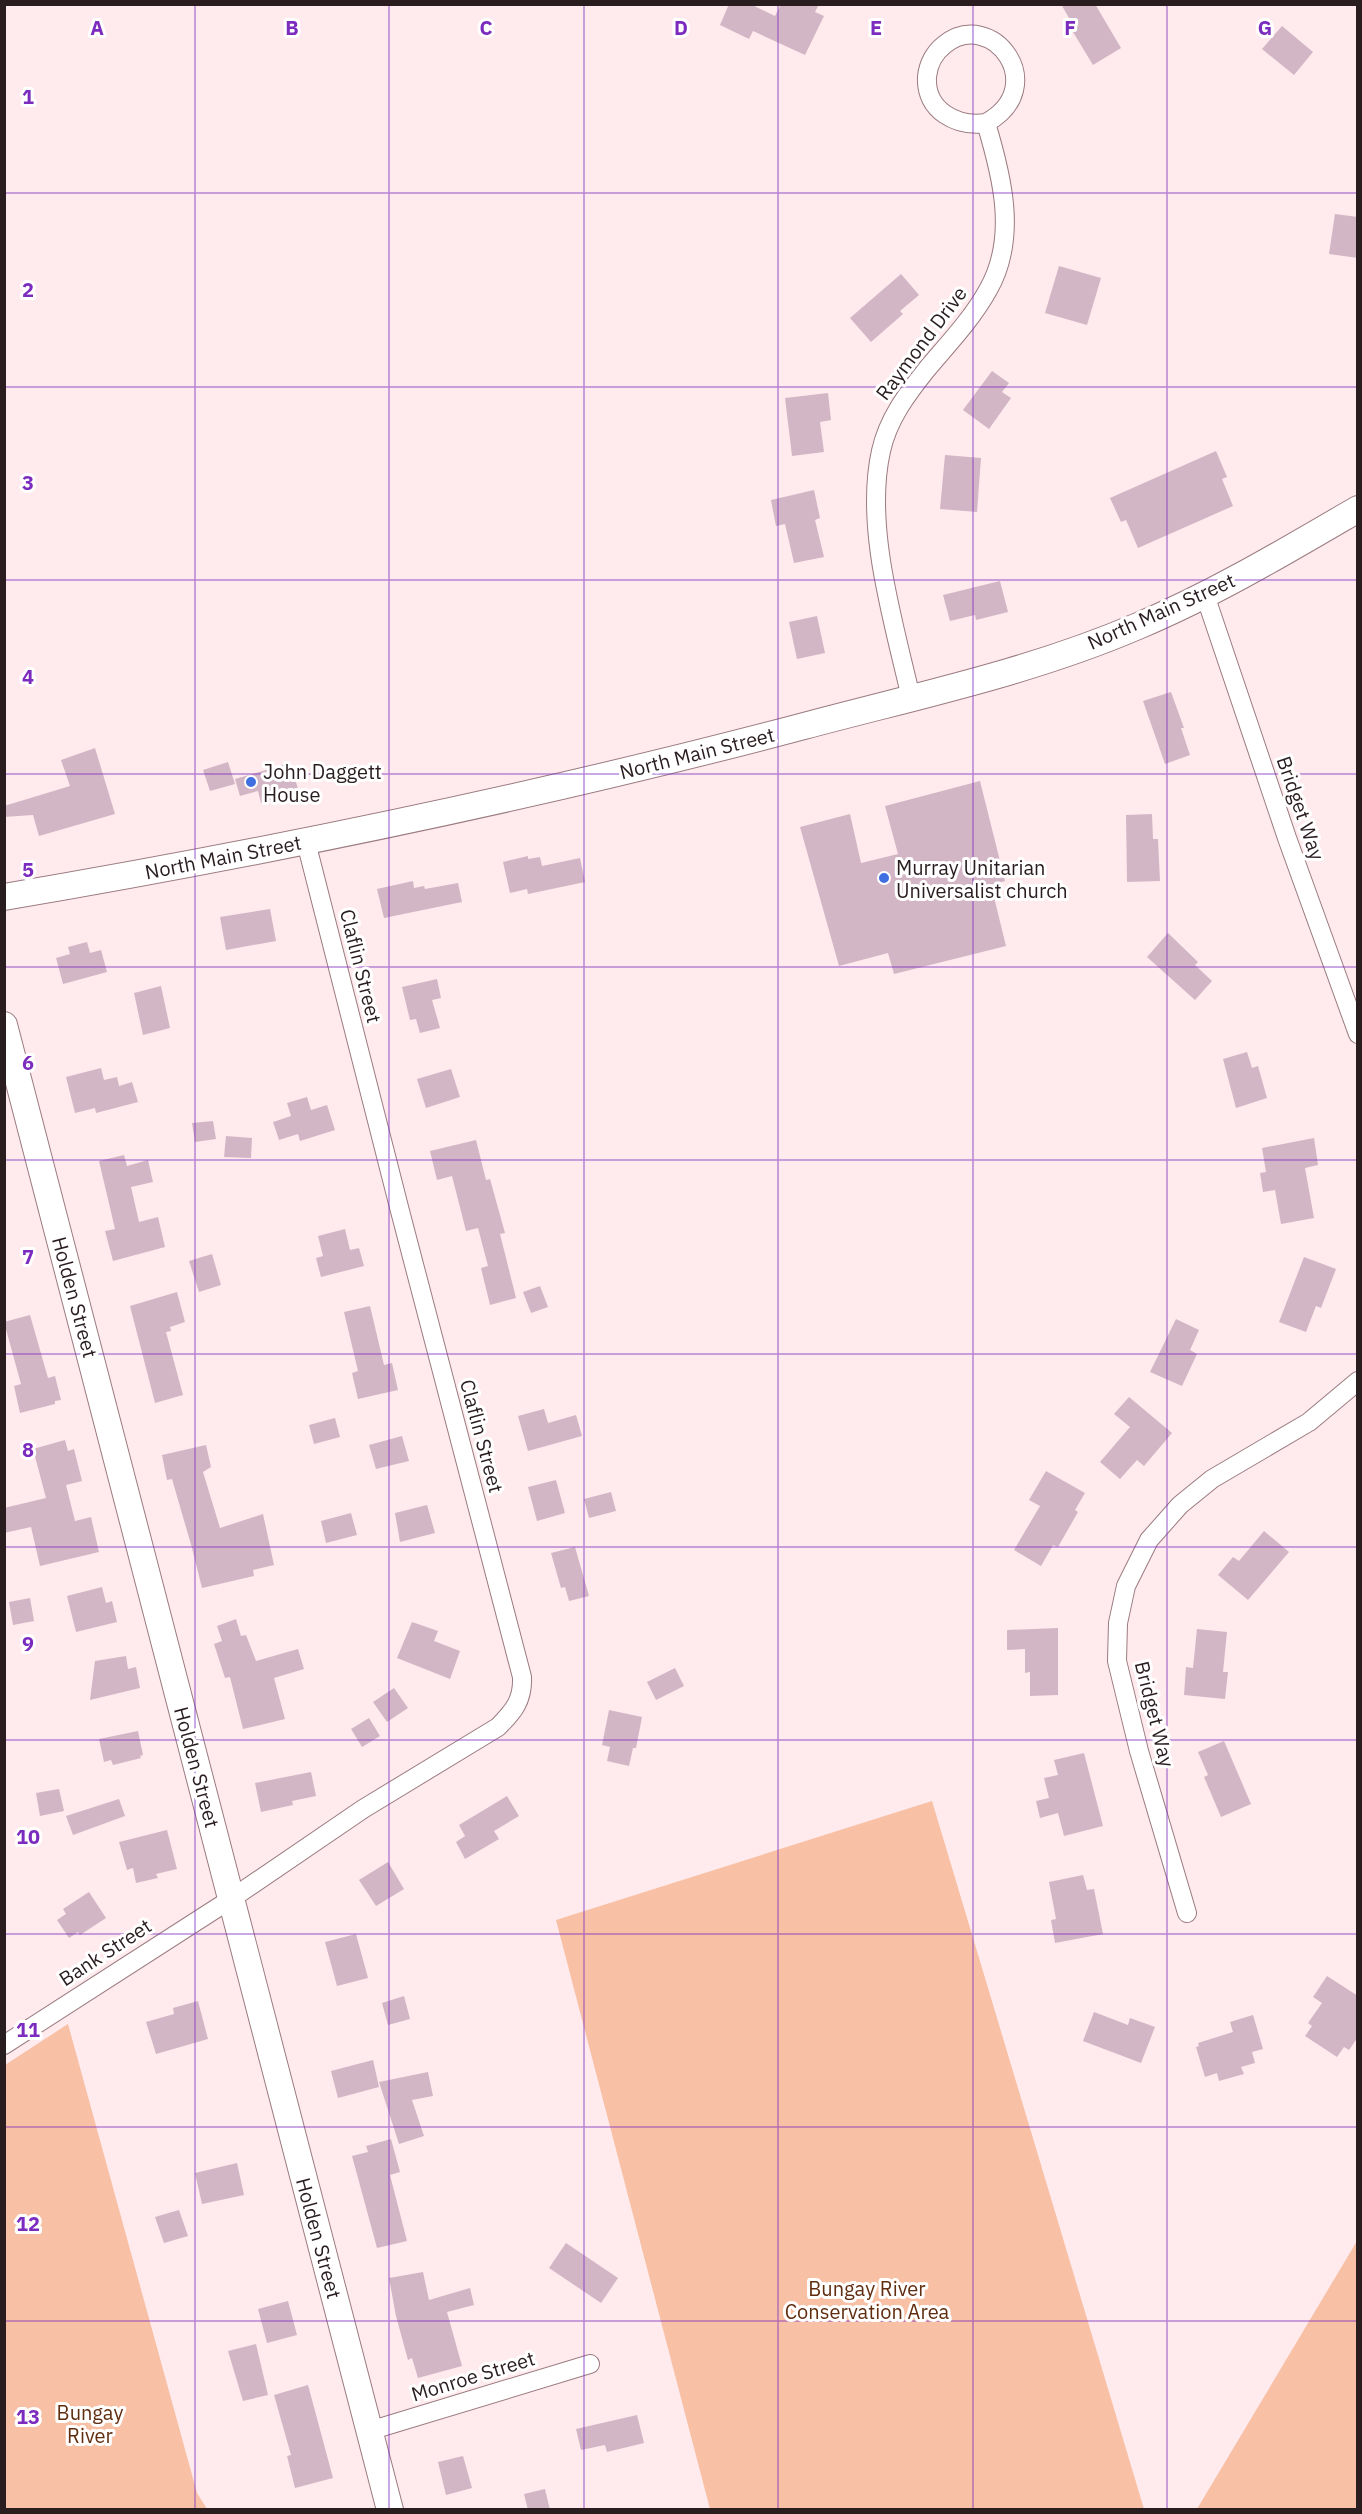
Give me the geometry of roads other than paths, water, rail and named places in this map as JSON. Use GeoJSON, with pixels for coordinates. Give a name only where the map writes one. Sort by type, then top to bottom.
{"type":"FeatureCollection","features":[{"type":"Feature","properties":{"kind":"main road","name":"North Main Street"},"geometry":{"type":"LineString","coordinates":[[4,897],[306,842],[453,811],[683,758],[1042,662],[1137,627],[1205,595],[1358,509]]}},
{"type":"Feature","properties":{"kind":"main road","name":"Holden Street"},"geometry":{"type":"LineString","coordinates":[[4,1025],[390,2510]]}},
{"type":"Feature","properties":{"kind":"street"},"geometry":{"type":"LineString","coordinates":[[963,36],[978,36],[992,40],[1004,49],[1012,62],[1016,76],[1015,91],[1009,105],[999,116],[986,123],[971,125],[957,122],[944,115],[934,105],[928,91],[927,77],[930,63],[938,50],[949,41],[963,36]]}},
{"type":"Feature","properties":{"kind":"street","name":"Raymond Drive"},"geometry":{"type":"LineString","coordinates":[[911,698],[879,546],[877,482],[881,451],[890,424],[906,395],[975,310],[989,289],[1001,262],[1004,229],[1003,189],[1000,168],[986,123]]}},
{"type":"Feature","properties":{"kind":"street","name":"Bridget Way"},"geometry":{"type":"LineString","coordinates":[[1205,595],[1287,838],[1358,1034]]}},
{"type":"Feature","properties":{"kind":"street","name":"Claflin Street"},"geometry":{"type":"LineString","coordinates":[[231,1899],[363,1809],[498,1726],[508,1717],[523,1692],[522,1677],[306,842]]}},
{"type":"Feature","properties":{"kind":"street","name":"Bridget Way"},"geometry":{"type":"LineString","coordinates":[[1187,1913],[1139,1751],[1117,1661],[1118,1623],[1126,1586],[1149,1540],[1180,1505],[1212,1479],[1310,1422],[1354,1392]]}},
{"type":"Feature","properties":{"kind":"street","name":"Bank Street"},"geometry":{"type":"LineString","coordinates":[[4,2045],[231,1899]]}},
{"type":"Feature","properties":{"kind":"street","name":"Monroe Street"},"geometry":{"type":"LineString","coordinates":[[369,2431],[590,2364]]}},
{"type":"Feature","properties":{"kind":"place","name":"John Daggett House"},"geometry":{"type":"Point","coordinates":[251,782]}},
{"type":"Feature","properties":{"kind":"place","name":"Murray Unitarian Universalist church"},"geometry":{"type":"Point","coordinates":[884,878]}},
{"type":"Feature","properties":{"kind":"park label","name":"Bungay River Conservation Area"},"geometry":{"type":"Point","coordinates":[867,2300]}},
{"type":"Feature","properties":{"kind":"park label","name":"Bungay River"},"geometry":{"type":"Point","coordinates":[90,2424]}}]}
